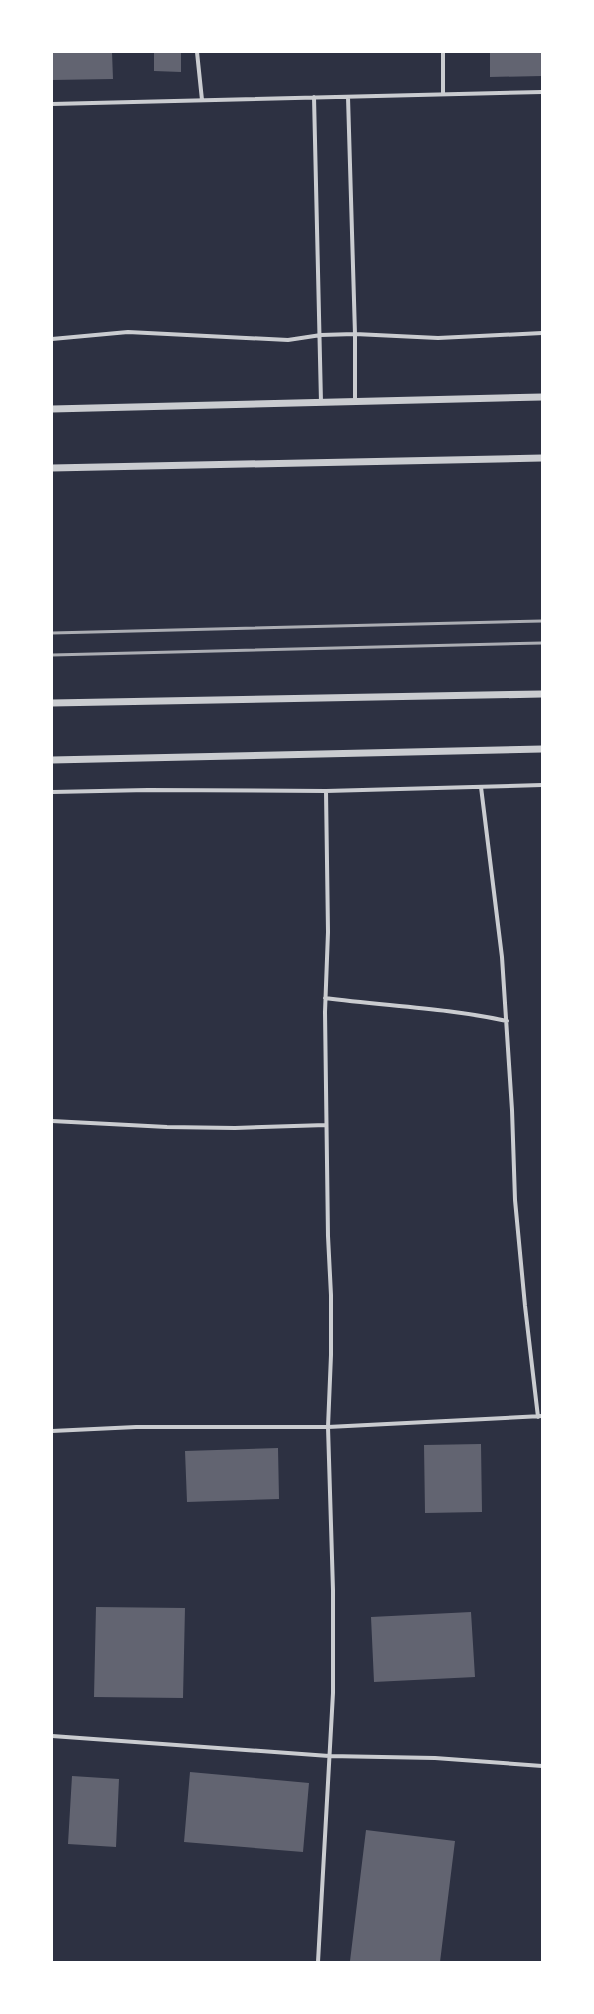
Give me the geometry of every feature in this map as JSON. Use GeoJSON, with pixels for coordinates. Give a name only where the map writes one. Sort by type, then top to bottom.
{"type":"FeatureCollection","features":[{"type":"Feature","properties":{"kind":"street"},"geometry":{"type":"LineString","coordinates":[[197,52],[202,100]]}},
{"type":"Feature","properties":{"kind":"street"},"geometry":{"type":"LineString","coordinates":[[443,52],[443,94]]}},
{"type":"Feature","properties":{"kind":"street"},"geometry":{"type":"LineString","coordinates":[[52,104],[542,92]]}},
{"type":"Feature","properties":{"kind":"street"},"geometry":{"type":"LineString","coordinates":[[314,97],[321,335],[321,402]]}},
{"type":"Feature","properties":{"kind":"street"},"geometry":{"type":"LineString","coordinates":[[348,97],[355,334],[355,401]]}},
{"type":"Feature","properties":{"kind":"street"},"geometry":{"type":"LineString","coordinates":[[52,339],[128,332],[288,340],[321,335],[355,334],[438,338],[542,333]]}},
{"type":"Feature","properties":{"kind":"street"},"geometry":{"type":"LineString","coordinates":[[52,408],[542,397]]}},
{"type":"Feature","properties":{"kind":"street"},"geometry":{"type":"LineString","coordinates":[[52,468],[542,458]]}},
{"type":"Feature","properties":{"kind":"street"},"geometry":{"type":"LineString","coordinates":[[52,703],[542,694]]}},
{"type":"Feature","properties":{"kind":"street"},"geometry":{"type":"LineString","coordinates":[[52,760],[542,749]]}},
{"type":"Feature","properties":{"kind":"street"},"geometry":{"type":"LineString","coordinates":[[52,792],[148,790],[326,791],[542,785]]}},
{"type":"Feature","properties":{"kind":"street"},"geometry":{"type":"LineString","coordinates":[[52,1431],[136,1426],[328,1426],[540,1417],[525,1306],[515,1200],[507,1021],[502,957],[481,787]]}},
{"type":"Feature","properties":{"kind":"street"},"geometry":{"type":"LineString","coordinates":[[318,1962],[328,1756],[333,1693],[333,1590],[328,1426],[331,1355],[331,1295],[328,1236],[326,1125],[325,998],[328,932],[326,791]]}},
{"type":"Feature","properties":{"kind":"street"},"geometry":{"type":"LineString","coordinates":[[325,998],[476,1014],[507,1021]]}},
{"type":"Feature","properties":{"kind":"street"},"geometry":{"type":"LineString","coordinates":[[52,1121],[167,1127],[235,1128],[326,1125]]}},
{"type":"Feature","properties":{"kind":"street"},"geometry":{"type":"LineString","coordinates":[[52,1736],[328,1756],[435,1758],[542,1766]]}},
{"type":"Feature","properties":{"kind":"building"},"geometry":{"type":"Polygon","coordinates":[[[52,52],[112,52],[113,79],[52,80],[52,52]]]}},
{"type":"Feature","properties":{"kind":"building"},"geometry":{"type":"Polygon","coordinates":[[[154,52],[181,52],[181,72],[154,71],[154,52]]]}},
{"type":"Feature","properties":{"kind":"building"},"geometry":{"type":"Polygon","coordinates":[[[490,52],[542,52],[542,76],[490,77],[490,52]]]}},
{"type":"Feature","properties":{"kind":"building"},"geometry":{"type":"Polygon","coordinates":[[[481,1444],[482,1512],[425,1513],[424,1445],[481,1444]]]}},
{"type":"Feature","properties":{"kind":"building"},"geometry":{"type":"Polygon","coordinates":[[[278,1448],[279,1499],[187,1502],[185,1451],[278,1448]]]}},
{"type":"Feature","properties":{"kind":"building"},"geometry":{"type":"Polygon","coordinates":[[[96,1607],[185,1608],[183,1698],[94,1697],[96,1607]]]}},
{"type":"Feature","properties":{"kind":"building"},"geometry":{"type":"Polygon","coordinates":[[[471,1612],[475,1677],[374,1682],[371,1617],[471,1612]]]}},
{"type":"Feature","properties":{"kind":"building"},"geometry":{"type":"Polygon","coordinates":[[[190,1772],[309,1783],[303,1852],[184,1842],[190,1772]]]}},
{"type":"Feature","properties":{"kind":"building"},"geometry":{"type":"Polygon","coordinates":[[[72,1776],[119,1779],[116,1847],[68,1844],[72,1776]]]}},
{"type":"Feature","properties":{"kind":"building"},"geometry":{"type":"Polygon","coordinates":[[[366,1830],[455,1841],[440,1962],[350,1961],[366,1830]]]}},
{"type":"Feature","properties":{"kind":"railway"},"geometry":{"type":"LineString","coordinates":[[52,633],[542,621]]}},
{"type":"Feature","properties":{"kind":"railway"},"geometry":{"type":"LineString","coordinates":[[52,655],[542,643]]}}]}
